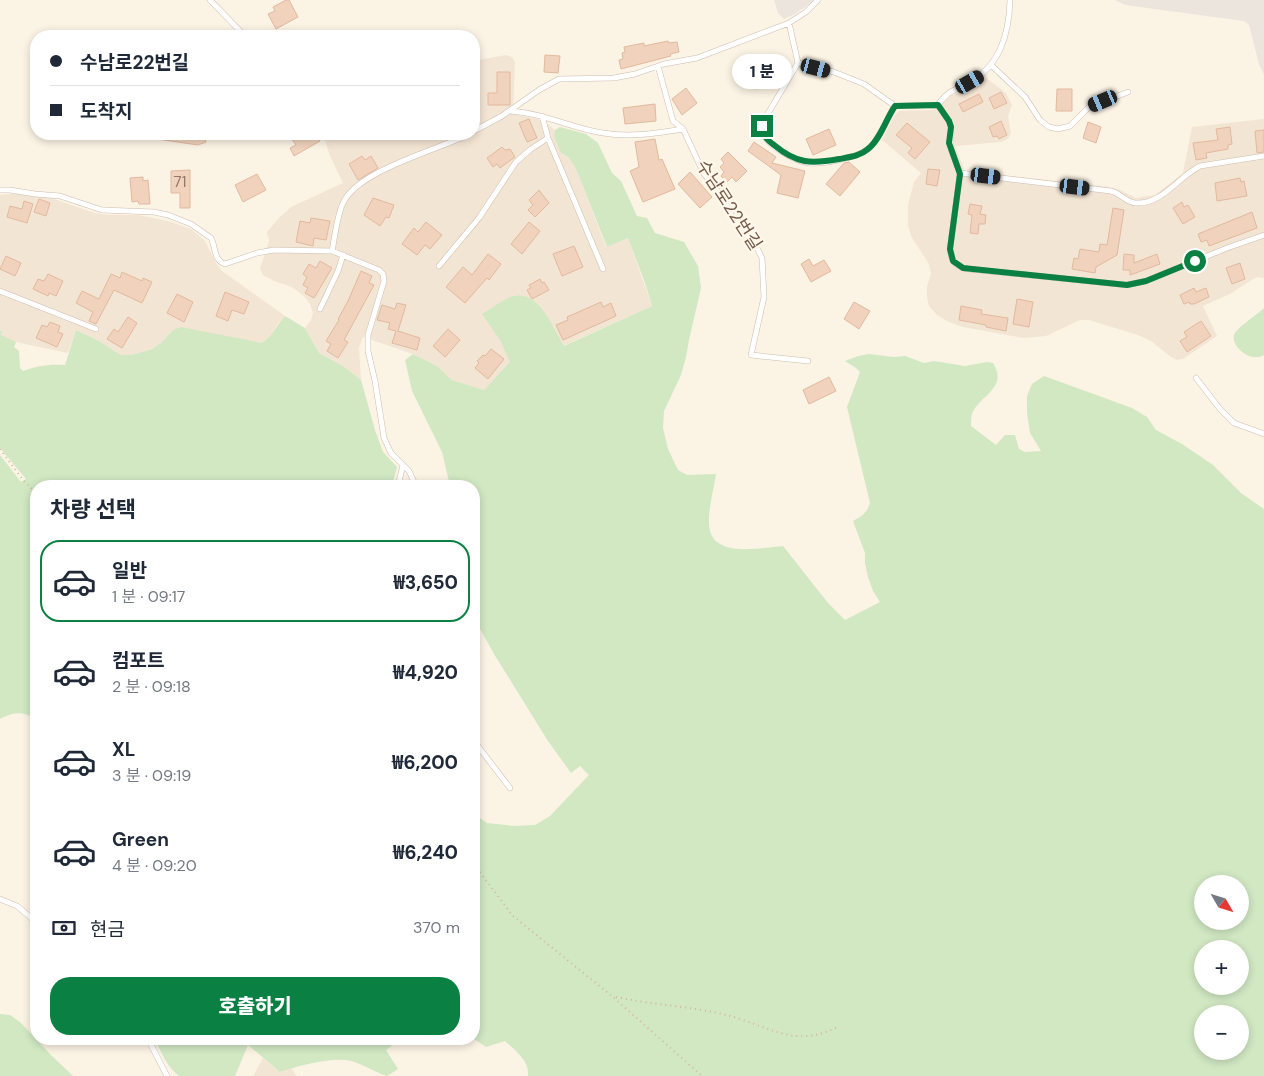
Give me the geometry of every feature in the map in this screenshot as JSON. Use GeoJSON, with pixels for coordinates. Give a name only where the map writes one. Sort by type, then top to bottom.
{"type":"FeatureCollection","features":[{"type":"Feature","properties":{"kind":"lane"},"geometry":{"type":"LineString","coordinates":[[210,0],[238,30]]}},
{"type":"Feature","properties":{"kind":"lane"},"geometry":{"type":"LineString","coordinates":[[480,128],[510,111],[539,90],[559,79],[614,78],[697,58],[790,23],[806,12],[818,0]]}},
{"type":"Feature","properties":{"kind":"lane"},"geometry":{"type":"LineString","coordinates":[[938,105],[944,95],[982,76],[1001,51],[1010,13],[1010,0]]}},
{"type":"Feature","properties":{"kind":"lane"},"geometry":{"type":"LineString","coordinates":[[790,23],[798,63],[764,120],[762,133],[767,140],[780,150],[801,161],[820,163],[857,156],[865,152],[876,140],[887,117],[895,106]]}},
{"type":"Feature","properties":{"kind":"lane"},"geometry":{"type":"LineString","coordinates":[[798,63],[834,72],[864,84],[895,106],[938,105]]}},
{"type":"Feature","properties":{"kind":"lane"},"geometry":{"type":"LineString","coordinates":[[991,65],[1025,97],[1040,120],[1049,127],[1058,129],[1070,126],[1089,108],[1128,92]]}},
{"type":"Feature","properties":{"kind":"lane","name":"수남로22번길"},"geometry":{"type":"LineString","coordinates":[[658,66],[673,122],[684,129],[704,174],[723,197],[733,218],[757,248],[762,258],[764,297],[751,355],[808,361]]}},
{"type":"Feature","properties":{"kind":"lane"},"geometry":{"type":"LineString","coordinates":[[938,105],[951,127],[949,143],[960,174],[950,249],[950,255],[957,265],[968,269],[1127,285],[1146,281],[1264,235]]}},
{"type":"Feature","properties":{"kind":"lane"},"geometry":{"type":"LineString","coordinates":[[510,111],[529,112],[604,133],[648,135],[684,129]]}},
{"type":"Feature","properties":{"kind":"lane"},"geometry":{"type":"LineString","coordinates":[[542,116],[548,138],[603,269]]}},
{"type":"Feature","properties":{"kind":"lane"},"geometry":{"type":"LineString","coordinates":[[439,266],[479,218],[516,162],[548,138]]}},
{"type":"Feature","properties":{"kind":"lane"},"geometry":{"type":"LineString","coordinates":[[332,251],[344,202],[352,190],[387,168],[419,153],[457,140]]}},
{"type":"Feature","properties":{"kind":"lane"},"geometry":{"type":"LineString","coordinates":[[960,174],[1111,191],[1136,203],[1159,197],[1200,166],[1264,156]]}},
{"type":"Feature","properties":{"kind":"lane"},"geometry":{"type":"LineString","coordinates":[[0,190],[60,196],[102,210],[141,210],[168,215],[190,224],[211,238],[216,258],[225,264],[257,253],[274,250],[332,251],[379,270],[384,274],[384,281],[368,335],[368,351],[384,438],[392,453],[409,471],[413,480]]}},
{"type":"Feature","properties":{"kind":"lane"},"geometry":{"type":"LineString","coordinates":[[320,309],[338,271],[343,255]]}},
{"type":"Feature","properties":{"kind":"lane"},"geometry":{"type":"LineString","coordinates":[[0,291],[96,329]]}},
{"type":"Feature","properties":{"kind":"lane"},"geometry":{"type":"LineString","coordinates":[[1196,378],[1220,409],[1234,423],[1264,434]]}},
{"type":"Feature","properties":{"kind":"lane"},"geometry":{"type":"LineString","coordinates":[[400,480],[404,466]]}},
{"type":"Feature","properties":{"kind":"lane"},"geometry":{"type":"LineString","coordinates":[[480,749],[510,788]]}},
{"type":"Feature","properties":{"kind":"lane"},"geometry":{"type":"LineString","coordinates":[[0,898],[17,906],[30,917]]}},
{"type":"Feature","properties":{"kind":"lane"},"geometry":{"type":"LineString","coordinates":[[151,1045],[167,1076]]}},
{"type":"Feature","properties":{"kind":"path"},"geometry":{"type":"LineString","coordinates":[[0,449],[30,487]]}},
{"type":"Feature","properties":{"kind":"path"},"geometry":{"type":"LineString","coordinates":[[480,872],[513,916],[613,997],[702,1076]]}},
{"type":"Feature","properties":{"kind":"path"},"geometry":{"type":"LineString","coordinates":[[613,997],[647,1003],[686,1006],[728,1015],[795,1036],[825,1033],[837,1027]]}},
{"type":"Feature","properties":{"kind":"shaded area"},"geometry":{"type":"Polygon","coordinates":[[[774,0],[815,0],[784,19],[778,13],[774,0]]]}},
{"type":"Feature","properties":{"kind":"shaded area"},"geometry":{"type":"Polygon","coordinates":[[[1115,0],[1264,0],[1264,75],[1259,64],[1249,25],[1244,21],[1125,5],[1115,0]]]}},
{"type":"Feature","properties":{"kind":"shaded area"},"geometry":{"type":"Polygon","coordinates":[[[506,55],[512,57],[515,62],[513,114],[537,119],[555,130],[554,136],[560,152],[569,158],[576,169],[606,247],[628,238],[652,306],[563,346],[553,325],[500,340],[511,362],[484,390],[452,380],[437,366],[413,354],[363,337],[359,347],[361,380],[343,366],[319,353],[305,328],[311,320],[313,313],[310,304],[304,296],[292,287],[263,275],[260,269],[269,241],[267,232],[291,207],[343,183],[330,156],[325,140],[480,140],[480,60],[506,55]]]}},
{"type":"Feature","properties":{"kind":"shaded area"},"geometry":{"type":"Polygon","coordinates":[[[986,78],[1006,93],[1012,105],[1008,116],[1011,133],[1008,139],[1001,142],[955,146],[965,171],[1102,186],[1118,189],[1136,198],[1155,195],[1183,173],[1192,127],[1264,119],[1264,278],[1258,277],[1253,279],[1230,294],[1203,306],[1217,336],[1183,359],[1177,360],[1151,341],[1138,335],[1089,320],[1080,320],[1046,336],[1024,338],[963,327],[937,315],[929,306],[927,297],[927,287],[931,274],[929,264],[911,236],[908,225],[908,205],[914,182],[921,173],[882,140],[894,116],[899,111],[933,110],[938,108],[951,95],[964,92],[986,78]]]}},
{"type":"Feature","properties":{"kind":"shaded area"},"geometry":{"type":"Polygon","coordinates":[[[17,193],[48,197],[95,213],[138,215],[168,221],[191,229],[205,241],[222,271],[285,316],[278,323],[268,340],[262,343],[173,330],[161,343],[152,349],[132,355],[121,355],[99,341],[76,330],[68,353],[16,342],[6,338],[1,335],[2,332],[0,331],[0,195],[17,193]]]}},
{"type":"Feature","properties":{"kind":"shaded area"},"geometry":{"type":"Polygon","coordinates":[[[263,1058],[280,1072],[291,1068],[297,1076],[253,1076],[263,1058]]]}},
{"type":"Feature","properties":{"kind":"green space"},"geometry":{"type":"Polygon","coordinates":[[[560,127],[586,134],[598,143],[612,173],[621,181],[637,216],[647,218],[655,233],[684,242],[698,266],[701,288],[686,357],[681,375],[664,411],[663,428],[668,449],[678,470],[687,475],[716,474],[709,518],[712,535],[718,542],[727,547],[738,549],[783,546],[828,603],[845,620],[880,602],[873,591],[868,577],[865,553],[853,521],[864,514],[870,503],[847,407],[860,372],[845,361],[858,356],[869,354],[894,357],[905,356],[924,363],[934,361],[965,366],[987,362],[993,363],[997,372],[995,386],[976,407],[972,415],[971,426],[996,445],[1005,435],[1015,435],[1019,449],[1025,452],[1041,451],[1030,433],[1027,396],[1032,384],[1044,376],[1132,408],[1147,417],[1156,430],[1182,444],[1213,465],[1241,493],[1264,509],[1264,1076],[528,1076],[527,1065],[505,1041],[486,1047],[480,1043],[480,818],[487,823],[514,826],[535,825],[550,816],[589,775],[580,766],[571,773],[548,741],[480,629],[480,480],[449,480],[442,452],[412,391],[405,360],[413,354],[437,366],[452,380],[484,390],[510,362],[500,340],[482,314],[506,299],[514,296],[523,296],[531,299],[545,312],[564,346],[652,306],[628,238],[607,247],[576,169],[569,158],[560,152],[554,136],[555,130],[560,127]]]}},
{"type":"Feature","properties":{"kind":"green space"},"geometry":{"type":"Polygon","coordinates":[[[1264,308],[1264,355],[1253,357],[1239,349],[1234,340],[1234,335],[1264,308]]]}},
{"type":"Feature","properties":{"kind":"green space"},"geometry":{"type":"Polygon","coordinates":[[[285,316],[305,328],[319,353],[343,366],[361,380],[383,452],[397,467],[394,480],[30,480],[30,717],[18,713],[0,719],[0,455],[21,482],[26,479],[0,448],[0,331],[2,331],[1,335],[16,342],[14,347],[19,351],[20,368],[23,371],[43,366],[65,365],[76,330],[99,341],[121,355],[132,355],[152,349],[161,343],[173,330],[181,327],[262,343],[285,316]]]}},
{"type":"Feature","properties":{"kind":"green space"},"geometry":{"type":"Polygon","coordinates":[[[0,1014],[10,1015],[20,1022],[30,1033],[30,1045],[42,1045],[73,1076],[0,1076],[0,1014]]]}},
{"type":"Feature","properties":{"kind":"green space"},"geometry":{"type":"Polygon","coordinates":[[[158,1045],[248,1045],[235,1076],[179,1076],[162,1054],[158,1045]]]}},
{"type":"Feature","properties":{"kind":"green space"},"geometry":{"type":"Polygon","coordinates":[[[248,1045],[393,1045],[386,1050],[398,1069],[387,1076],[357,1063],[346,1060],[330,1060],[280,1072],[248,1045]]]}},
{"type":"Feature","properties":{"kind":"building"},"geometry":{"type":"Polygon","coordinates":[[[289,0],[298,17],[276,29],[268,14],[275,11],[273,7],[289,0]]]}},
{"type":"Feature","properties":{"kind":"building"},"geometry":{"type":"Polygon","coordinates":[[[668,41],[669,43],[677,42],[679,52],[670,54],[671,56],[621,69],[619,60],[623,59],[624,47],[644,43],[644,46],[668,41]]]}},
{"type":"Feature","properties":{"kind":"building"},"geometry":{"type":"Polygon","coordinates":[[[545,55],[560,56],[558,73],[544,72],[545,55]]]}},
{"type":"Feature","properties":{"kind":"building"},"geometry":{"type":"Polygon","coordinates":[[[774,69],[777,84],[755,89],[752,76],[774,69]]]}},
{"type":"Feature","properties":{"kind":"building"},"geometry":{"type":"Polygon","coordinates":[[[497,72],[510,72],[510,105],[488,105],[488,93],[497,93],[497,72]]]}},
{"type":"Feature","properties":{"kind":"building"},"geometry":{"type":"Polygon","coordinates":[[[686,88],[697,103],[682,115],[672,99],[686,88]]]}},
{"type":"Feature","properties":{"kind":"building"},"geometry":{"type":"Polygon","coordinates":[[[1057,89],[1072,89],[1072,111],[1056,111],[1057,89]]]}},
{"type":"Feature","properties":{"kind":"building"},"geometry":{"type":"Polygon","coordinates":[[[1001,92],[1007,103],[994,109],[989,98],[1001,92]]]}},
{"type":"Feature","properties":{"kind":"building"},"geometry":{"type":"Polygon","coordinates":[[[979,94],[983,102],[963,112],[959,104],[979,94]]]}},
{"type":"Feature","properties":{"kind":"building"},"geometry":{"type":"Polygon","coordinates":[[[655,104],[656,121],[625,124],[623,108],[655,104]]]}},
{"type":"Feature","properties":{"kind":"building"},"geometry":{"type":"Polygon","coordinates":[[[529,119],[537,138],[527,142],[519,123],[529,119]]]}},
{"type":"Feature","properties":{"kind":"building"},"geometry":{"type":"Polygon","coordinates":[[[1001,121],[1007,135],[999,139],[997,136],[993,137],[989,127],[1001,121]]]}},
{"type":"Feature","properties":{"kind":"building"},"geometry":{"type":"Polygon","coordinates":[[[1088,122],[1101,127],[1096,143],[1083,138],[1088,122]]]}},
{"type":"Feature","properties":{"kind":"building"},"geometry":{"type":"Polygon","coordinates":[[[907,123],[930,142],[915,159],[908,153],[912,148],[896,135],[907,123]]]}},
{"type":"Feature","properties":{"kind":"building"},"geometry":{"type":"Polygon","coordinates":[[[1230,127],[1232,144],[1228,145],[1228,149],[1206,153],[1207,158],[1196,160],[1193,143],[1218,140],[1216,129],[1230,127]]]}},
{"type":"Feature","properties":{"kind":"building"},"geometry":{"type":"Polygon","coordinates":[[[829,129],[836,145],[813,155],[806,139],[829,129]]]}},
{"type":"Feature","properties":{"kind":"building"},"geometry":{"type":"Polygon","coordinates":[[[1264,130],[1264,152],[1257,153],[1255,131],[1264,130]]]}},
{"type":"Feature","properties":{"kind":"building"},"geometry":{"type":"Polygon","coordinates":[[[655,139],[659,160],[662,159],[675,189],[643,202],[630,171],[639,167],[635,142],[655,139]]]}},
{"type":"Feature","properties":{"kind":"building"},"geometry":{"type":"Polygon","coordinates":[[[164,140],[205,140],[206,142],[198,145],[164,140]]]}},
{"type":"Feature","properties":{"kind":"building"},"geometry":{"type":"Polygon","coordinates":[[[292,140],[320,141],[294,156],[290,148],[296,145],[292,140]]]}},
{"type":"Feature","properties":{"kind":"building"},"geometry":{"type":"Polygon","coordinates":[[[754,142],[776,157],[772,163],[805,171],[798,198],[777,193],[781,175],[748,151],[754,142]]]}},
{"type":"Feature","properties":{"kind":"building"},"geometry":{"type":"Polygon","coordinates":[[[502,147],[505,150],[510,149],[515,157],[500,168],[497,164],[493,167],[487,158],[502,147]]]}},
{"type":"Feature","properties":{"kind":"building"},"geometry":{"type":"Polygon","coordinates":[[[728,152],[747,171],[736,182],[732,177],[727,182],[721,176],[724,172],[720,167],[724,163],[721,159],[728,152]]]}},
{"type":"Feature","properties":{"kind":"building"},"geometry":{"type":"Polygon","coordinates":[[[362,156],[365,160],[371,156],[378,168],[358,180],[349,164],[362,156]]]}},
{"type":"Feature","properties":{"kind":"building"},"geometry":{"type":"Polygon","coordinates":[[[849,162],[860,172],[840,196],[826,184],[844,163],[849,162]]]}},
{"type":"Feature","properties":{"kind":"building"},"geometry":{"type":"Polygon","coordinates":[[[928,169],[940,170],[937,186],[926,184],[928,169]]]}},
{"type":"Feature","properties":{"kind":"building"},"geometry":{"type":"Polygon","coordinates":[[[190,170],[190,208],[180,208],[180,193],[171,193],[171,171],[190,170]]]}},
{"type":"Feature","properties":{"kind":"building"},"geometry":{"type":"Polygon","coordinates":[[[690,172],[712,197],[700,208],[678,184],[690,172]]]}},
{"type":"Feature","properties":{"kind":"building"},"geometry":{"type":"Polygon","coordinates":[[[257,174],[266,190],[243,202],[235,185],[257,174]]]}},
{"type":"Feature","properties":{"kind":"building"},"geometry":{"type":"Polygon","coordinates":[[[143,177],[143,181],[148,180],[150,204],[139,204],[138,201],[132,202],[130,178],[143,177]]]}},
{"type":"Feature","properties":{"kind":"building"},"geometry":{"type":"Polygon","coordinates":[[[1240,178],[1241,182],[1244,181],[1247,196],[1217,201],[1215,183],[1240,178]]]}},
{"type":"Feature","properties":{"kind":"building"},"geometry":{"type":"Polygon","coordinates":[[[539,190],[549,203],[535,217],[528,210],[533,205],[529,200],[539,190]]]}},
{"type":"Feature","properties":{"kind":"building"},"geometry":{"type":"Polygon","coordinates":[[[373,198],[394,205],[389,218],[386,217],[380,226],[364,215],[373,198]]]}},
{"type":"Feature","properties":{"kind":"building"},"geometry":{"type":"Polygon","coordinates":[[[39,199],[50,203],[46,216],[34,212],[39,199]]]}},
{"type":"Feature","properties":{"kind":"building"},"geometry":{"type":"Polygon","coordinates":[[[24,201],[33,204],[27,223],[7,217],[10,206],[22,209],[24,201]]]}},
{"type":"Feature","properties":{"kind":"building"},"geometry":{"type":"Polygon","coordinates":[[[1182,202],[1184,207],[1188,205],[1195,217],[1183,224],[1173,208],[1182,202]]]}},
{"type":"Feature","properties":{"kind":"building"},"geometry":{"type":"Polygon","coordinates":[[[970,204],[982,206],[980,214],[986,215],[985,224],[979,224],[978,234],[970,233],[972,215],[968,214],[970,204]]]}},
{"type":"Feature","properties":{"kind":"building"},"geometry":{"type":"Polygon","coordinates":[[[1113,208],[1124,210],[1117,255],[1096,267],[1095,273],[1072,269],[1074,258],[1078,259],[1080,249],[1099,252],[1100,244],[1107,245],[1113,208]]]}},
{"type":"Feature","properties":{"kind":"building"},"geometry":{"type":"Polygon","coordinates":[[[1252,212],[1257,228],[1209,246],[1207,240],[1201,242],[1198,234],[1252,212]]]}},
{"type":"Feature","properties":{"kind":"building"},"geometry":{"type":"Polygon","coordinates":[[[311,218],[330,221],[326,240],[314,238],[313,246],[296,242],[300,221],[310,223],[311,218]]]}},
{"type":"Feature","properties":{"kind":"building"},"geometry":{"type":"Polygon","coordinates":[[[426,222],[442,235],[430,249],[425,245],[417,255],[402,244],[414,228],[418,232],[426,222]]]}},
{"type":"Feature","properties":{"kind":"building"},"geometry":{"type":"Polygon","coordinates":[[[529,222],[540,231],[522,254],[511,244],[529,222]]]}},
{"type":"Feature","properties":{"kind":"building"},"geometry":{"type":"Polygon","coordinates":[[[574,246],[583,267],[562,276],[553,254],[574,246]]]}},
{"type":"Feature","properties":{"kind":"building"},"geometry":{"type":"Polygon","coordinates":[[[488,254],[501,264],[489,280],[487,278],[465,303],[446,287],[463,267],[472,275],[488,254]]]}},
{"type":"Feature","properties":{"kind":"building"},"geometry":{"type":"Polygon","coordinates":[[[1124,254],[1134,255],[1134,263],[1157,254],[1160,264],[1130,275],[1130,270],[1123,270],[1124,254]]]}},
{"type":"Feature","properties":{"kind":"building"},"geometry":{"type":"Polygon","coordinates":[[[6,256],[21,263],[15,276],[0,269],[6,256]]]}},
{"type":"Feature","properties":{"kind":"building"},"geometry":{"type":"Polygon","coordinates":[[[809,259],[813,266],[824,260],[831,271],[811,282],[801,264],[809,259]]]}},
{"type":"Feature","properties":{"kind":"building"},"geometry":{"type":"Polygon","coordinates":[[[320,261],[332,268],[314,298],[305,293],[308,288],[303,285],[307,277],[303,274],[309,264],[316,268],[320,261]]]}},
{"type":"Feature","properties":{"kind":"building"},"geometry":{"type":"Polygon","coordinates":[[[1240,263],[1245,279],[1232,284],[1226,268],[1240,263]]]}},
{"type":"Feature","properties":{"kind":"building"},"geometry":{"type":"Polygon","coordinates":[[[361,271],[372,276],[369,283],[374,285],[344,340],[348,342],[338,358],[327,351],[331,344],[326,341],[339,320],[361,271]]]}},
{"type":"Feature","properties":{"kind":"building"},"geometry":{"type":"Polygon","coordinates":[[[122,272],[142,281],[143,278],[152,282],[142,303],[114,290],[96,324],[89,321],[93,312],[76,303],[82,291],[99,299],[111,274],[120,278],[122,272]]]}},
{"type":"Feature","properties":{"kind":"building"},"geometry":{"type":"Polygon","coordinates":[[[48,274],[63,281],[56,296],[49,293],[48,296],[33,289],[38,279],[44,281],[48,274]]]}},
{"type":"Feature","properties":{"kind":"building"},"geometry":{"type":"Polygon","coordinates":[[[540,279],[549,290],[532,299],[527,290],[531,288],[529,285],[540,279]]]}},
{"type":"Feature","properties":{"kind":"building"},"geometry":{"type":"Polygon","coordinates":[[[1194,288],[1196,292],[1206,288],[1209,297],[1194,304],[1189,302],[1184,304],[1180,295],[1194,288]]]}},
{"type":"Feature","properties":{"kind":"building"},"geometry":{"type":"Polygon","coordinates":[[[225,292],[249,302],[244,314],[232,310],[228,321],[216,316],[225,292]]]}},
{"type":"Feature","properties":{"kind":"building"},"geometry":{"type":"Polygon","coordinates":[[[177,294],[193,302],[184,322],[167,313],[177,294]]]}},
{"type":"Feature","properties":{"kind":"building"},"geometry":{"type":"Polygon","coordinates":[[[1017,299],[1033,302],[1029,327],[1013,324],[1017,299]]]}},
{"type":"Feature","properties":{"kind":"building"},"geometry":{"type":"Polygon","coordinates":[[[601,302],[603,307],[611,303],[616,316],[563,340],[556,325],[568,320],[567,317],[601,302]]]}},
{"type":"Feature","properties":{"kind":"building"},"geometry":{"type":"Polygon","coordinates":[[[854,302],[870,311],[859,329],[844,319],[854,302]]]}},
{"type":"Feature","properties":{"kind":"building"},"geometry":{"type":"Polygon","coordinates":[[[397,303],[406,305],[398,331],[420,338],[417,350],[392,343],[396,331],[388,329],[390,323],[377,320],[382,305],[395,309],[397,303]]]}},
{"type":"Feature","properties":{"kind":"building"},"geometry":{"type":"Polygon","coordinates":[[[961,306],[982,310],[981,314],[1008,318],[1006,331],[959,320],[961,306]]]}},
{"type":"Feature","properties":{"kind":"building"},"geometry":{"type":"Polygon","coordinates":[[[128,317],[137,323],[122,348],[107,339],[114,329],[118,332],[128,317]]]}},
{"type":"Feature","properties":{"kind":"building"},"geometry":{"type":"Polygon","coordinates":[[[1201,321],[1211,336],[1187,352],[1180,341],[1187,337],[1184,332],[1201,321]]]}},
{"type":"Feature","properties":{"kind":"building"},"geometry":{"type":"Polygon","coordinates":[[[50,322],[60,326],[58,332],[63,334],[57,347],[36,338],[42,325],[47,327],[50,322]]]}},
{"type":"Feature","properties":{"kind":"building"},"geometry":{"type":"Polygon","coordinates":[[[448,329],[460,340],[445,357],[433,346],[448,329]]]}},
{"type":"Feature","properties":{"kind":"building"},"geometry":{"type":"Polygon","coordinates":[[[491,349],[504,359],[488,379],[475,368],[479,363],[477,361],[491,349]]]}},
{"type":"Feature","properties":{"kind":"building"},"geometry":{"type":"Polygon","coordinates":[[[829,377],[836,391],[809,404],[803,390],[829,377]]]}},
{"type":"Feature","properties":{"kind":"route"},"geometry":{"type":"LineString","coordinates":[[762,126],[762,133],[767,140],[789,156],[809,163],[820,163],[857,156],[865,152],[876,140],[887,117],[895,106],[938,105],[951,127],[949,143],[960,174],[950,255],[957,265],[963,268],[1127,285],[1146,281],[1195,261]]}}]}
